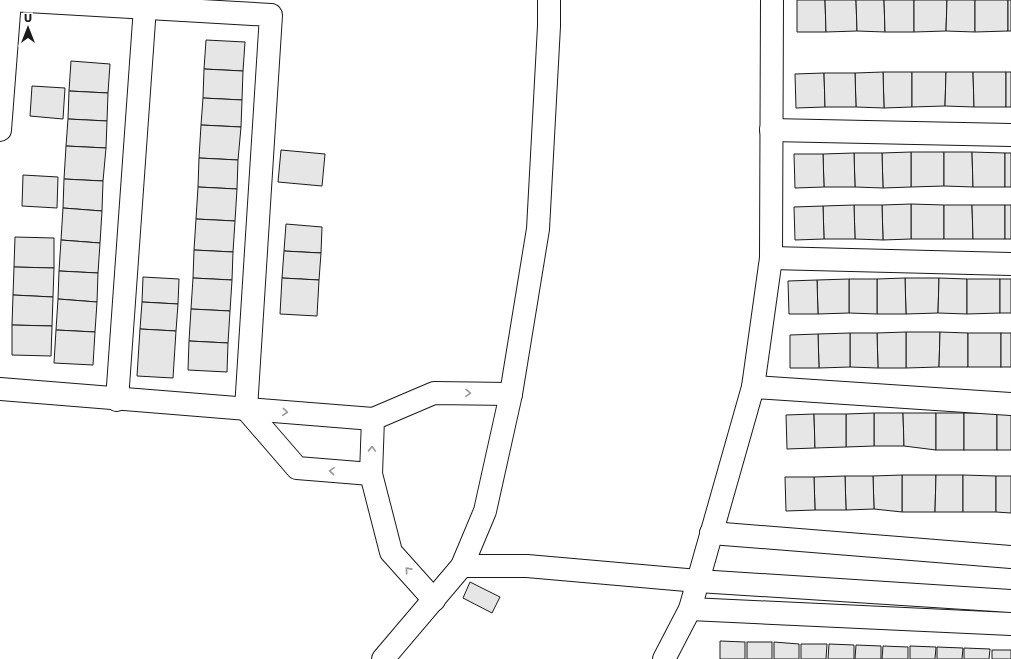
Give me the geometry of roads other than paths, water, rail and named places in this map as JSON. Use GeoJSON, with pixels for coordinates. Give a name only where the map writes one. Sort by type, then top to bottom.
{"type":"FeatureCollection","features":[{"type":"Feature","properties":{"kind":"street"},"geometry":{"type":"LineString","coordinates":[[0,130],[10,0],[271,14],[246,409],[297,468],[371,474]]}},
{"type":"Feature","properties":{"kind":"street"},"geometry":{"type":"LineString","coordinates":[[383,659],[462,566],[485,511],[511,394],[538,229],[549,26],[549,0]]}},
{"type":"Feature","properties":{"kind":"street"},"geometry":{"type":"LineString","coordinates":[[664,659],[690,609],[753,387],[771,258],[772,0]]}},
{"type":"Feature","properties":{"kind":"street"},"geometry":{"type":"LineString","coordinates":[[117,400],[145,7]]}},
{"type":"Feature","properties":{"kind":"street"},"geometry":{"type":"LineString","coordinates":[[771,130],[1011,135]]}},
{"type":"Feature","properties":{"kind":"street"},"geometry":{"type":"LineString","coordinates":[[771,258],[1011,264]]}},
{"type":"Feature","properties":{"kind":"street"},"geometry":{"type":"LineString","coordinates":[[753,387],[1011,404]]}},
{"type":"Feature","properties":{"kind":"street"},"geometry":{"type":"LineString","coordinates":[[0,389],[117,400],[373,419],[434,393],[511,394]]}},
{"type":"Feature","properties":{"kind":"street"},"geometry":{"type":"LineString","coordinates":[[373,419],[371,474],[391,552],[434,600]]}},
{"type":"Feature","properties":{"kind":"street"},"geometry":{"type":"LineString","coordinates":[[711,533],[1011,557]]}},
{"type":"Feature","properties":{"kind":"street"},"geometry":{"type":"LineString","coordinates":[[462,566],[527,566],[698,581],[1011,601]]}},
{"type":"Feature","properties":{"kind":"street"},"geometry":{"type":"LineString","coordinates":[[690,609],[1011,624]]}}]}
